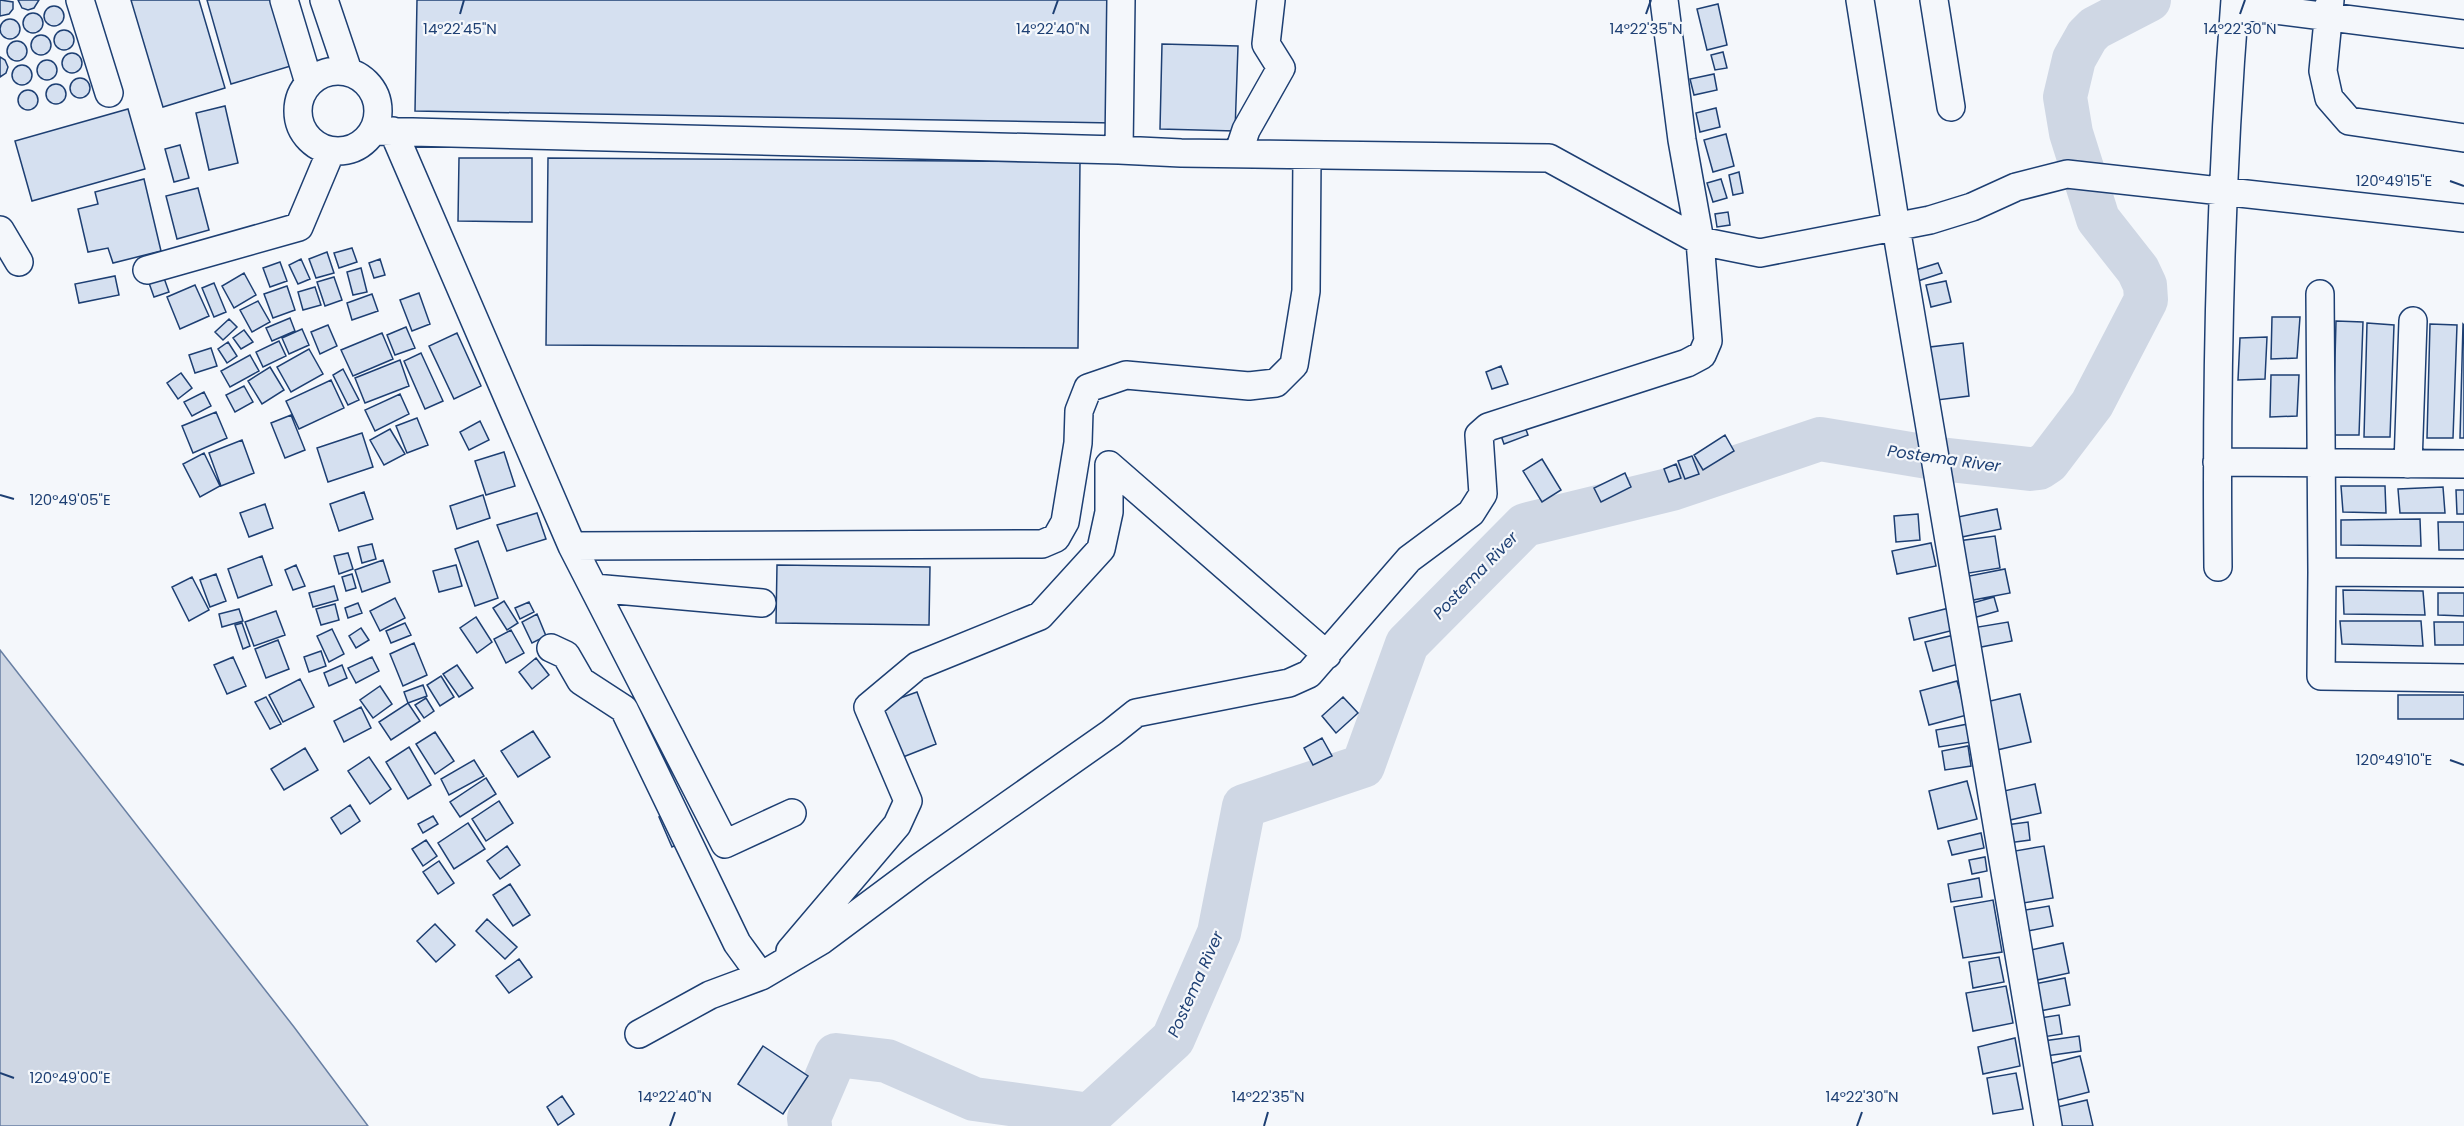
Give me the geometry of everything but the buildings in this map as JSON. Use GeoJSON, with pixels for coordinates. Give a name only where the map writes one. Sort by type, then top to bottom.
{"type":"FeatureCollection","features":[{"type":"Feature","properties":{"kind":"street"},"geometry":{"type":"LineString","coordinates":[[80,0],[109,93]]}},
{"type":"Feature","properties":{"kind":"street"},"geometry":{"type":"LineString","coordinates":[[284,0],[309,83]]}},
{"type":"Feature","properties":{"kind":"street"},"geometry":{"type":"LineString","coordinates":[[324,0],[348,71]]}},
{"type":"Feature","properties":{"kind":"street"},"geometry":{"type":"LineString","coordinates":[[1119,150],[1121,0]]}},
{"type":"Feature","properties":{"kind":"street"},"geometry":{"type":"LineString","coordinates":[[1238,154],[1245,130],[1281,68],[1266,44],[1271,0]]}},
{"type":"Feature","properties":{"kind":"street"},"geometry":{"type":"LineString","coordinates":[[639,1034],[710,994],[769,971],[822,940],[1136,713],[1289,683],[1309,675],[1410,560],[1471,513],[1483,494],[1479,435],[1488,428],[1688,363],[1702,355],[1708,341],[1700,241],[1682,140],[1664,0]]}},
{"type":"Feature","properties":{"kind":"street"},"geometry":{"type":"LineString","coordinates":[[1860,0],[1896,227],[2048,1126]]}},
{"type":"Feature","properties":{"kind":"street"},"geometry":{"type":"LineString","coordinates":[[1934,0],[1951,107]]}},
{"type":"Feature","properties":{"kind":"street"},"geometry":{"type":"LineString","coordinates":[[2218,567],[2217,462],[2224,191],[2235,3],[2329,9],[2464,34]]}},
{"type":"Feature","properties":{"kind":"street"},"geometry":{"type":"LineString","coordinates":[[2329,9],[2323,71],[2329,98],[2349,122],[2464,138]]}},
{"type":"Feature","properties":{"kind":"street"},"geometry":{"type":"LineString","coordinates":[[792,813],[725,844],[572,546],[383,131],[377,120],[376,95],[369,84],[348,71],[327,72],[309,83],[302,93],[298,106],[300,124],[309,140],[332,151],[355,148],[383,131],[1238,154],[1549,158],[1700,241],[1760,253],[1930,220],[1972,207],[2016,187],[2067,174],[2464,218]]}},
{"type":"Feature","properties":{"kind":"street"},"geometry":{"type":"LineString","coordinates":[[147,270],[299,226],[332,151]]}},
{"type":"Feature","properties":{"kind":"street"},"geometry":{"type":"LineString","coordinates":[[572,546],[1042,544],[1056,538],[1065,522],[1078,443],[1079,411],[1088,388],[1126,375],[1249,386],[1276,383],[1294,365],[1306,291],[1307,155]]}},
{"type":"Feature","properties":{"kind":"street"},"geometry":{"type":"LineString","coordinates":[[0,230],[19,262]]}},
{"type":"Feature","properties":{"kind":"street"},"geometry":{"type":"LineString","coordinates":[[2320,294],[2321,676],[2464,678]]}},
{"type":"Feature","properties":{"kind":"street"},"geometry":{"type":"LineString","coordinates":[[2408,464],[2413,321]]}},
{"type":"Feature","properties":{"kind":"street"},"geometry":{"type":"LineString","coordinates":[[2217,462],[2464,464]]}},
{"type":"Feature","properties":{"kind":"street"},"geometry":{"type":"LineString","coordinates":[[769,971],[897,825],[908,801],[868,707],[917,666],[1040,616],[1101,549],[1109,512],[1110,465],[1327,655]]}},
{"type":"Feature","properties":{"kind":"street"},"geometry":{"type":"LineString","coordinates":[[2322,572],[2464,573]]}},
{"type":"Feature","properties":{"kind":"street"},"geometry":{"type":"LineString","coordinates":[[594,588],[762,603]]}},
{"type":"Feature","properties":{"kind":"street"},"geometry":{"type":"LineString","coordinates":[[551,648],[566,655],[581,681],[624,709],[736,943],[769,971]]}},
{"type":"Feature","properties":{"kind":"shaded area"},"geometry":{"type":"Polygon","coordinates":[[[0,650],[294,1027],[368,1126],[0,1126],[0,650]]]}},
{"type":"Feature","properties":{"kind":"waterway","name":"Postema River"},"geometry":{"type":"LineString","coordinates":[[810,1126],[809,1118],[836,1055],[887,1061],[974,1099],[1090,1115],[1173,1039],[1219,933],[1244,806],[1363,766],[1407,644],[1525,525],[1672,489],[1820,439],[1940,459],[2030,469],[2039,468],[2048,462],[2092,404],[2146,300],[2145,285],[2138,270],[2098,219],[2071,133],[2065,97],[2074,59],[2087,36],[2095,28],[2149,0]]}}]}
